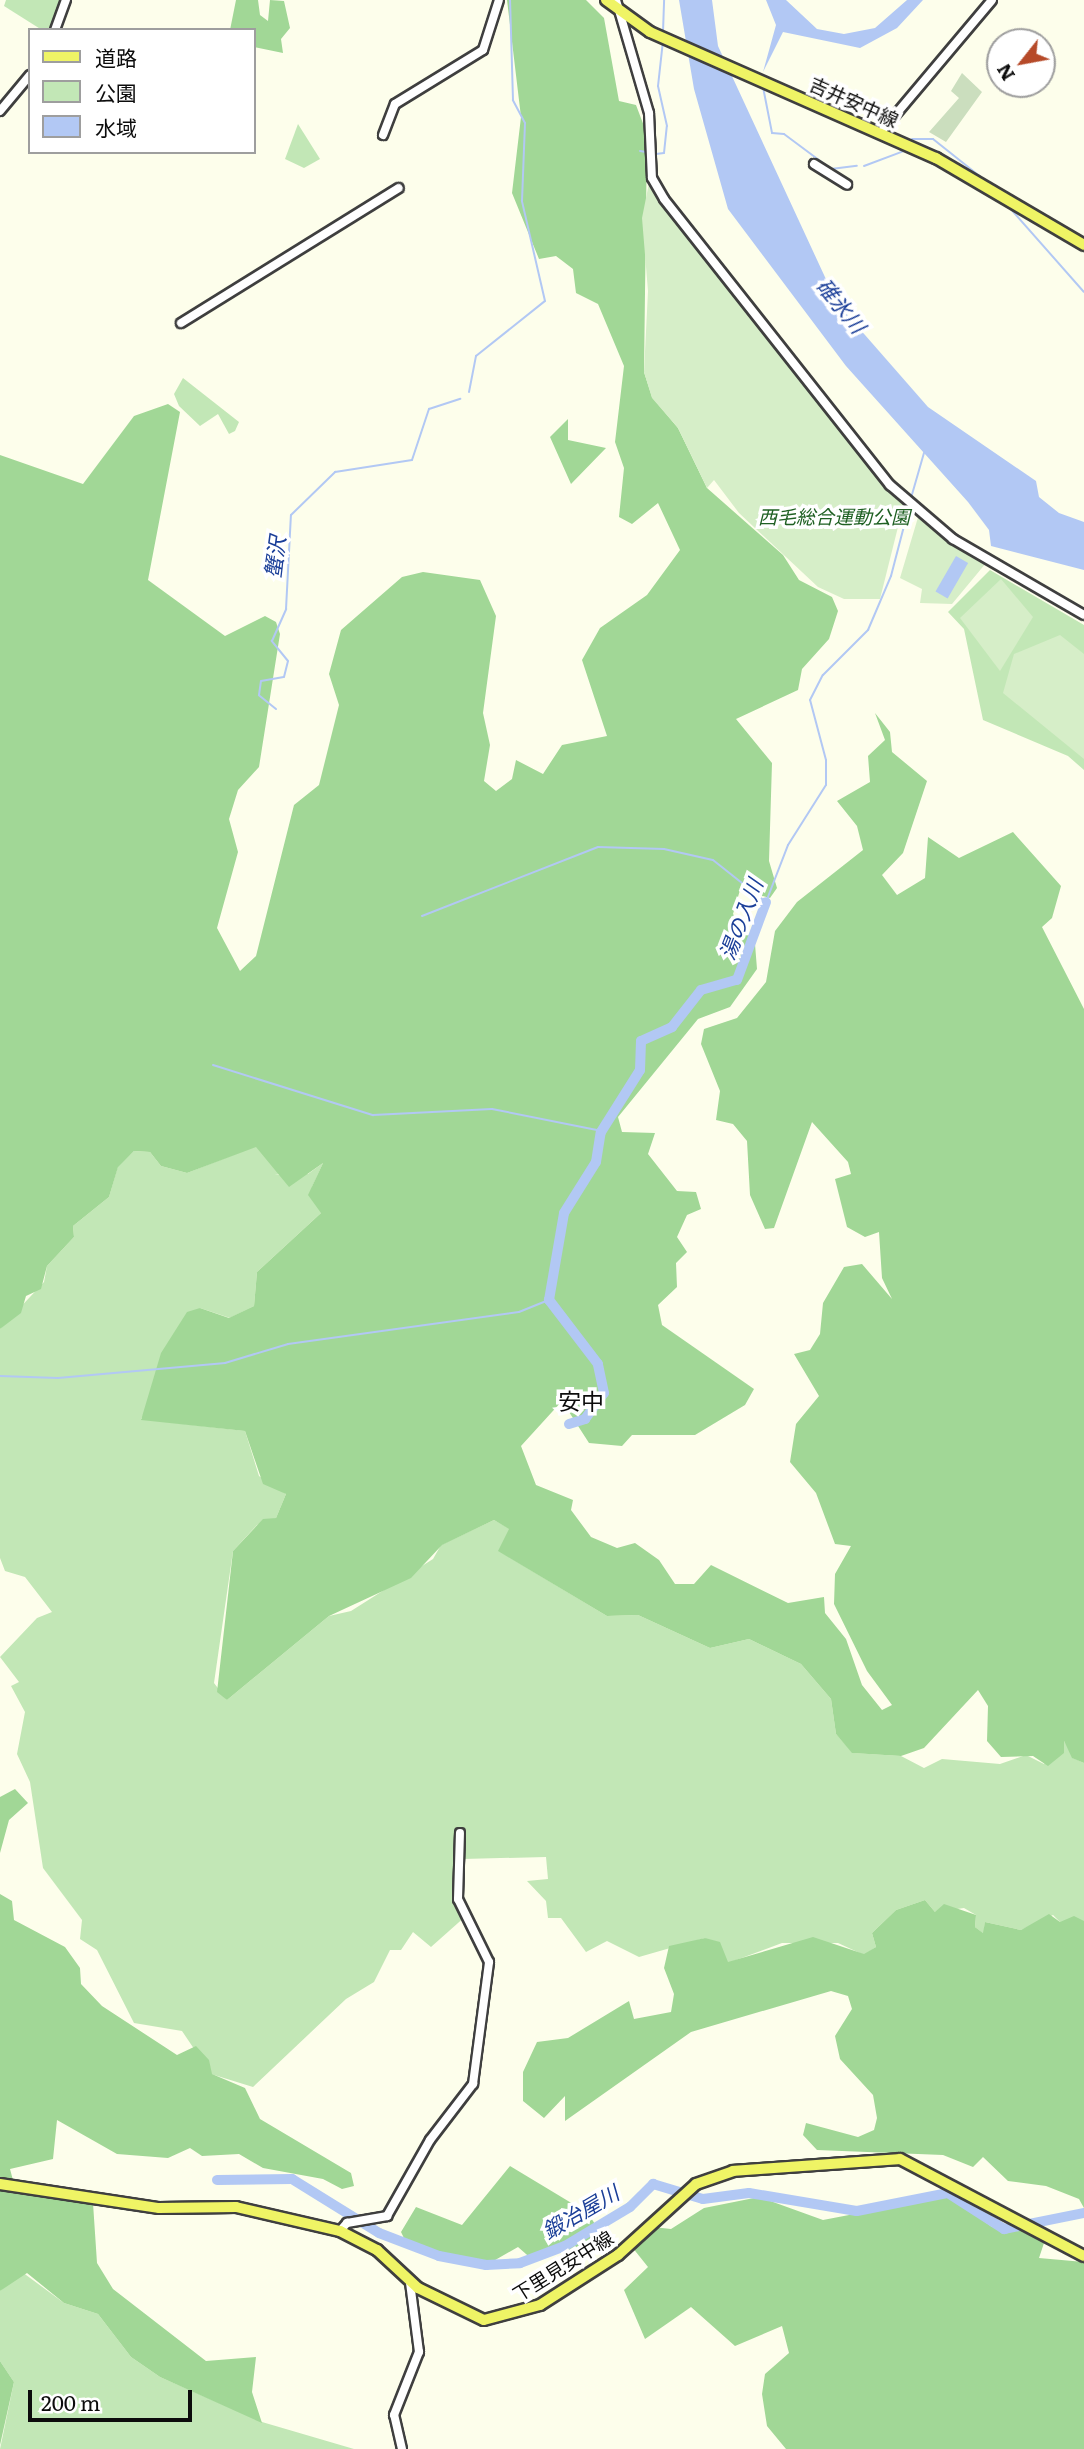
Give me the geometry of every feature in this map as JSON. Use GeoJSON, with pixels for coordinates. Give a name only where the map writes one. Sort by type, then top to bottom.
{"type":"FeatureCollection","features":[{"type":"Feature","properties":{"kind":"main road","name":"吉井安中線"},"geometry":{"type":"LineString","coordinates":[[606,0],[622,16],[650,32],[881,132],[1084,245]]}},
{"type":"Feature","properties":{"kind":"main road","name":"下里見安中線"},"geometry":{"type":"LineString","coordinates":[[0,2184],[159,2208],[244,2208],[340,2231],[377,2250],[410,2283],[484,2320],[519,2316],[618,2255],[689,2189],[733,2171],[892,2157],[1084,2256]]}},
{"type":"Feature","properties":{"kind":"street"},"geometry":{"type":"LineString","coordinates":[[56,28],[66,0]]}},
{"type":"Feature","properties":{"kind":"street"},"geometry":{"type":"LineString","coordinates":[[383,135],[395,104],[483,50],[499,0]]}},
{"type":"Feature","properties":{"kind":"street"},"geometry":{"type":"LineString","coordinates":[[616,0],[649,113],[650,169],[658,191],[863,454],[910,503],[991,562],[1084,615]]}},
{"type":"Feature","properties":{"kind":"street"},"geometry":{"type":"LineString","coordinates":[[881,132],[913,86],[987,14],[992,0]]}},
{"type":"Feature","properties":{"kind":"street"},"geometry":{"type":"LineString","coordinates":[[0,111],[28,77]]}},
{"type":"Feature","properties":{"kind":"street"},"geometry":{"type":"LineString","coordinates":[[814,164],[847,185]]}},
{"type":"Feature","properties":{"kind":"street"},"geometry":{"type":"LineString","coordinates":[[181,323],[399,188]]}},
{"type":"Feature","properties":{"kind":"street"},"geometry":{"type":"LineString","coordinates":[[340,2231],[347,2223],[387,2216],[430,2140],[473,2084],[489,1962],[458,1899],[460,1833]]}},
{"type":"Feature","properties":{"kind":"street"},"geometry":{"type":"LineString","coordinates":[[402,2449],[394,2415],[419,2351],[410,2283]]}},
{"type":"Feature","properties":{"kind":"green space"},"geometry":{"type":"Polygon","coordinates":[[[6,0],[64,0],[52,28],[39,28],[4,6],[6,0]]]}},
{"type":"Feature","properties":{"kind":"green space"},"geometry":{"type":"Polygon","coordinates":[[[236,0],[258,0],[260,15],[268,21],[270,0],[284,1],[290,28],[281,39],[283,53],[256,47],[256,28],[230,28],[236,0]]]}},
{"type":"Feature","properties":{"kind":"green space"},"geometry":{"type":"Polygon","coordinates":[[[507,0],[586,0],[604,18],[619,101],[636,105],[647,134],[644,372],[652,397],[678,428],[707,488],[783,555],[799,580],[832,597],[838,611],[829,639],[802,669],[798,690],[736,719],[772,763],[769,861],[777,888],[770,898],[740,890],[733,914],[755,944],[757,969],[730,1007],[698,1019],[618,1117],[622,1132],[655,1133],[648,1154],[677,1191],[696,1192],[701,1209],[687,1215],[677,1237],[687,1252],[676,1263],[677,1287],[658,1305],[662,1325],[754,1389],[745,1405],[695,1435],[632,1435],[622,1446],[589,1443],[562,1401],[521,1446],[536,1485],[573,1500],[571,1510],[591,1537],[617,1548],[635,1543],[659,1560],[675,1584],[694,1584],[711,1565],[788,1603],[824,1597],[825,1613],[846,1639],[862,1685],[882,1710],[892,1705],[867,1671],[834,1604],[835,1574],[851,1546],[835,1544],[816,1493],[790,1462],[796,1424],[819,1396],[794,1354],[810,1350],[820,1334],[823,1303],[844,1267],[862,1264],[892,1299],[882,1278],[879,1232],[865,1237],[847,1227],[835,1179],[851,1174],[848,1162],[812,1122],[774,1228],[765,1229],[750,1195],[747,1141],[733,1124],[716,1120],[720,1091],[701,1044],[704,1029],[737,1018],[766,982],[775,931],[797,902],[863,850],[857,826],[837,801],[870,782],[868,756],[885,740],[875,713],[890,732],[892,752],[927,781],[903,853],[882,875],[897,895],[925,878],[928,837],[959,858],[1013,832],[1061,886],[1052,918],[1042,927],[1084,1009],[1084,1763],[1072,1758],[1064,1741],[1064,1753],[1048,1766],[1033,1756],[1001,1757],[987,1741],[988,1706],[978,1690],[924,1748],[901,1756],[852,1753],[836,1734],[831,1699],[801,1664],[749,1639],[710,1648],[638,1615],[607,1616],[498,1551],[509,1529],[494,1520],[442,1545],[411,1578],[329,1616],[227,1700],[217,1692],[233,1551],[263,1519],[276,1518],[286,1494],[263,1484],[245,1431],[141,1420],[161,1353],[187,1312],[200,1308],[229,1318],[254,1306],[257,1272],[321,1213],[308,1195],[323,1163],[289,1187],[256,1147],[187,1173],[161,1166],[150,1152],[134,1151],[118,1167],[109,1197],[73,1226],[74,1237],[47,1266],[41,1289],[26,1296],[21,1313],[0,1329],[0,455],[83,484],[134,416],[168,404],[180,412],[148,580],[225,636],[265,616],[276,622],[280,634],[259,767],[238,790],[229,819],[238,852],[217,928],[240,971],[256,956],[294,805],[319,785],[339,705],[329,674],[341,630],[402,577],[423,572],[480,580],[496,616],[483,713],[490,745],[484,781],[496,791],[512,779],[516,760],[543,774],[562,745],[607,736],[582,660],[600,628],[647,595],[680,550],[658,503],[632,524],[619,517],[624,468],[615,442],[624,366],[598,304],[576,293],[573,269],[556,256],[539,259],[512,193],[521,117],[507,0]]]}},
{"type":"Feature","properties":{"kind":"green space"},"geometry":{"type":"Polygon","coordinates":[[[962,73],[982,92],[946,142],[929,132],[959,98],[951,91],[962,73]]]}},
{"type":"Feature","properties":{"kind":"green space"},"geometry":{"type":"Polygon","coordinates":[[[298,124],[320,159],[304,168],[285,159],[298,124]]]}},
{"type":"Feature","properties":{"kind":"green space","name":"西毛総合運動公園"},"geometry":{"type":"Polygon","coordinates":[[[649,183],[836,426],[904,503],[880,599],[844,599],[818,587],[739,513],[714,480],[707,488],[678,428],[652,398],[644,372],[648,291],[642,218],[649,183]]]}},
{"type":"Feature","properties":{"kind":"green space"},"geometry":{"type":"Polygon","coordinates":[[[183,378],[239,422],[235,431],[229,434],[218,414],[200,426],[179,406],[174,394],[183,378]]]}},
{"type":"Feature","properties":{"kind":"green space"},"geometry":{"type":"Polygon","coordinates":[[[568,419],[568,440],[606,448],[571,484],[550,437],[568,419]]]}},
{"type":"Feature","properties":{"kind":"green space"},"geometry":{"type":"Polygon","coordinates":[[[919,514],[986,563],[952,604],[920,603],[922,589],[900,578],[919,514]]]}},
{"type":"Feature","properties":{"kind":"green space"},"geometry":{"type":"Polygon","coordinates":[[[990,570],[1084,625],[1084,770],[1068,756],[983,720],[964,629],[948,612],[990,570]]]}},
{"type":"Feature","properties":{"kind":"green space"},"geometry":{"type":"Polygon","coordinates":[[[1001,579],[1033,617],[1000,671],[960,618],[1001,579]]]}},
{"type":"Feature","properties":{"kind":"green space"},"geometry":{"type":"Polygon","coordinates":[[[1060,635],[1084,654],[1084,759],[1003,693],[1014,654],[1060,635]]]}},
{"type":"Feature","properties":{"kind":"green space"},"geometry":{"type":"Polygon","coordinates":[[[256,1146],[281,1174],[275,1175],[308,1174],[323,1163],[312,1187],[322,1212],[257,1272],[254,1306],[230,1318],[200,1308],[141,1419],[245,1431],[259,1476],[286,1494],[276,1518],[257,1525],[233,1551],[214,1683],[227,1700],[329,1616],[351,1611],[433,1559],[441,1545],[494,1520],[510,1529],[499,1551],[607,1616],[638,1615],[710,1648],[749,1639],[801,1664],[831,1699],[836,1734],[853,1753],[901,1756],[924,1768],[942,1759],[1000,1764],[1026,1755],[1044,1764],[1064,1741],[1073,1758],[1084,1763],[1084,1921],[1060,1922],[1053,1915],[1021,1930],[985,1922],[984,1934],[975,1927],[976,1915],[964,1908],[935,1912],[925,1900],[896,1910],[872,1933],[876,1947],[864,1955],[838,1943],[782,1943],[728,1963],[705,1938],[639,1957],[607,1941],[586,1952],[561,1918],[548,1918],[546,1901],[527,1881],[548,1879],[546,1857],[463,1859],[454,1892],[470,1909],[467,1915],[431,1947],[413,1932],[401,1950],[390,1950],[374,1982],[346,1999],[253,2087],[211,2074],[182,2031],[134,2023],[97,1950],[80,1939],[82,1920],[43,1868],[30,1782],[17,1754],[25,1712],[11,1686],[19,1682],[0,1657],[37,1618],[52,1612],[25,1577],[5,1571],[0,1558],[0,1329],[44,1282],[47,1266],[74,1237],[73,1226],[109,1197],[118,1166],[134,1151],[150,1152],[161,1166],[187,1173],[256,1146]]]}},
{"type":"Feature","properties":{"kind":"green space"},"geometry":{"type":"Polygon","coordinates":[[[15,1789],[28,1803],[9,1820],[0,1853],[0,1797],[15,1789]]]}},
{"type":"Feature","properties":{"kind":"green space"},"geometry":{"type":"Polygon","coordinates":[[[0,1894],[12,1901],[14,1920],[65,1947],[80,1968],[81,1984],[102,2006],[177,2055],[196,2046],[209,2060],[212,2074],[245,2088],[260,2119],[351,2173],[354,2186],[342,2189],[323,2179],[263,2168],[239,2154],[202,2156],[190,2148],[168,2158],[117,2154],[57,2120],[53,2159],[10,2169],[14,2184],[0,2181],[0,1894]]]}},
{"type":"Feature","properties":{"kind":"green space"},"geometry":{"type":"Polygon","coordinates":[[[925,1900],[935,1912],[944,1904],[976,1915],[975,1927],[983,1933],[985,1922],[1021,1930],[1049,1914],[1060,1922],[1074,1916],[1084,1921],[1084,2208],[1079,2199],[1046,2186],[1008,2181],[983,2157],[973,2167],[943,2155],[817,2150],[803,2135],[806,2123],[858,2137],[874,2130],[877,2118],[873,2095],[840,2059],[835,2036],[852,2009],[848,1996],[831,1991],[691,2032],[565,2121],[565,2096],[544,2118],[523,2101],[523,2072],[537,2042],[568,2038],[629,2001],[634,2019],[671,2012],[674,1994],[664,1968],[669,1946],[705,1938],[720,1942],[728,1962],[813,1937],[864,1954],[876,1947],[872,1933],[896,1910],[925,1900]]]}},
{"type":"Feature","properties":{"kind":"green space"},"geometry":{"type":"Polygon","coordinates":[[[510,2166],[588,2213],[598,2229],[589,2252],[556,2251],[534,2261],[518,2247],[483,2267],[407,2244],[401,2232],[416,2207],[462,2225],[510,2166]]]}},
{"type":"Feature","properties":{"kind":"green space"},"geometry":{"type":"Polygon","coordinates":[[[0,2189],[93,2203],[97,2263],[113,2289],[206,2361],[256,2357],[252,2392],[262,2423],[160,2377],[131,2357],[98,2314],[64,2303],[27,2273],[0,2291],[0,2189]]]}},
{"type":"Feature","properties":{"kind":"green space"},"geometry":{"type":"Polygon","coordinates":[[[948,2196],[992,2227],[1020,2230],[1044,2243],[1039,2258],[1084,2262],[1084,2449],[786,2449],[767,2426],[762,2394],[765,2374],[789,2353],[782,2326],[735,2346],[691,2307],[645,2339],[624,2290],[648,2267],[632,2247],[653,2227],[671,2229],[704,2208],[759,2197],[823,2220],[948,2196]]]}},
{"type":"Feature","properties":{"kind":"green space"},"geometry":{"type":"Polygon","coordinates":[[[22,2272],[64,2303],[98,2314],[131,2357],[160,2377],[262,2422],[354,2449],[0,2449],[14,2382],[0,2361],[0,2291],[22,2272]]]}},
{"type":"Feature","properties":{"kind":"green space"},"geometry":{"type":"Polygon","coordinates":[[[0,2361],[14,2382],[0,2445],[0,2361]]]}},
{"type":"Feature","properties":{"kind":"water"},"geometry":{"type":"Polygon","coordinates":[[[679,0],[712,0],[718,46],[837,303],[928,407],[1036,481],[1039,497],[1059,513],[1084,522],[1084,570],[991,546],[989,530],[968,502],[846,366],[728,209],[694,89],[679,0]]]}},
{"type":"Feature","properties":{"kind":"water"},"geometry":{"type":"Polygon","coordinates":[[[766,0],[786,0],[817,29],[844,34],[875,28],[907,0],[923,0],[897,28],[860,48],[783,32],[763,72],[776,25],[766,0]]]}},
{"type":"Feature","properties":{"kind":"water"},"geometry":{"type":"Polygon","coordinates":[[[956,556],[968,563],[948,599],[936,592],[956,556]]]}},
{"type":"Feature","properties":{"kind":"waterway","name":"蟹沢"},"geometry":{"type":"LineString","coordinates":[[469,392],[476,356],[545,301],[522,201],[525,123],[513,100],[510,0]]}},
{"type":"Feature","properties":{"kind":"waterway"},"geometry":{"type":"LineString","coordinates":[[663,32],[664,0]]}},
{"type":"Feature","properties":{"kind":"waterway"},"geometry":{"type":"LineString","coordinates":[[656,154],[664,153],[667,126],[658,86],[663,41]]}},
{"type":"Feature","properties":{"kind":"waterway"},"geometry":{"type":"LineString","coordinates":[[763,87],[772,133],[784,134],[831,169],[857,166]]}},
{"type":"Feature","properties":{"kind":"waterway"},"geometry":{"type":"LineString","coordinates":[[912,139],[933,139],[992,186]]}},
{"type":"Feature","properties":{"kind":"waterway"},"geometry":{"type":"LineString","coordinates":[[640,151],[646,152]]}},
{"type":"Feature","properties":{"kind":"waterway"},"geometry":{"type":"LineString","coordinates":[[864,166],[904,151]]}},
{"type":"Feature","properties":{"kind":"waterway"},"geometry":{"type":"LineString","coordinates":[[1009,207],[1084,292]]}},
{"type":"Feature","properties":{"kind":"waterway","name":"蟹沢"},"geometry":{"type":"LineString","coordinates":[[276,709],[259,695],[261,681],[284,677],[288,661],[272,641],[286,609],[291,515],[335,472],[412,460],[429,409],[460,399]]}},
{"type":"Feature","properties":{"kind":"waterway","name":"湯の入川"},"geometry":{"type":"LineString","coordinates":[[911,498],[924,453]]}},
{"type":"Feature","properties":{"kind":"waterway","name":"湯の入川"},"geometry":{"type":"LineString","coordinates":[[422,916],[598,847],[664,849],[713,860],[766,902],[788,845],[826,785],[826,760],[810,700],[823,675],[868,630],[891,576],[909,507]]}},
{"type":"Feature","properties":{"kind":"waterway","name":"湯の入川"},"geometry":{"type":"LineString","coordinates":[[569,1424],[585,1419],[604,1393],[598,1364],[549,1300],[564,1213],[596,1162],[601,1132],[640,1070],[641,1041],[672,1027],[701,990],[737,980],[766,902]]}},
{"type":"Feature","properties":{"kind":"waterway"},"geometry":{"type":"LineString","coordinates":[[213,1065],[373,1115],[492,1109],[602,1131]]}},
{"type":"Feature","properties":{"kind":"waterway"},"geometry":{"type":"LineString","coordinates":[[0,1376],[58,1378],[225,1363],[288,1344],[519,1312],[549,1300]]}},
{"type":"Feature","properties":{"kind":"waterway","name":"鍛冶屋川"},"geometry":{"type":"LineString","coordinates":[[217,2180],[292,2179],[379,2233],[439,2256],[486,2265],[520,2263],[565,2246],[630,2207],[653,2184],[703,2199],[749,2193],[857,2211],[948,2193],[1004,2229],[1084,2213]]}},
{"type":"Feature","properties":{"kind":"district","name":"安中"},"geometry":{"type":"Point","coordinates":[581,1400]}},
{"type":"Feature","properties":{"kind":"water label","name":"碓氷川"},"geometry":{"type":"Point","coordinates":[842,305]}}]}
